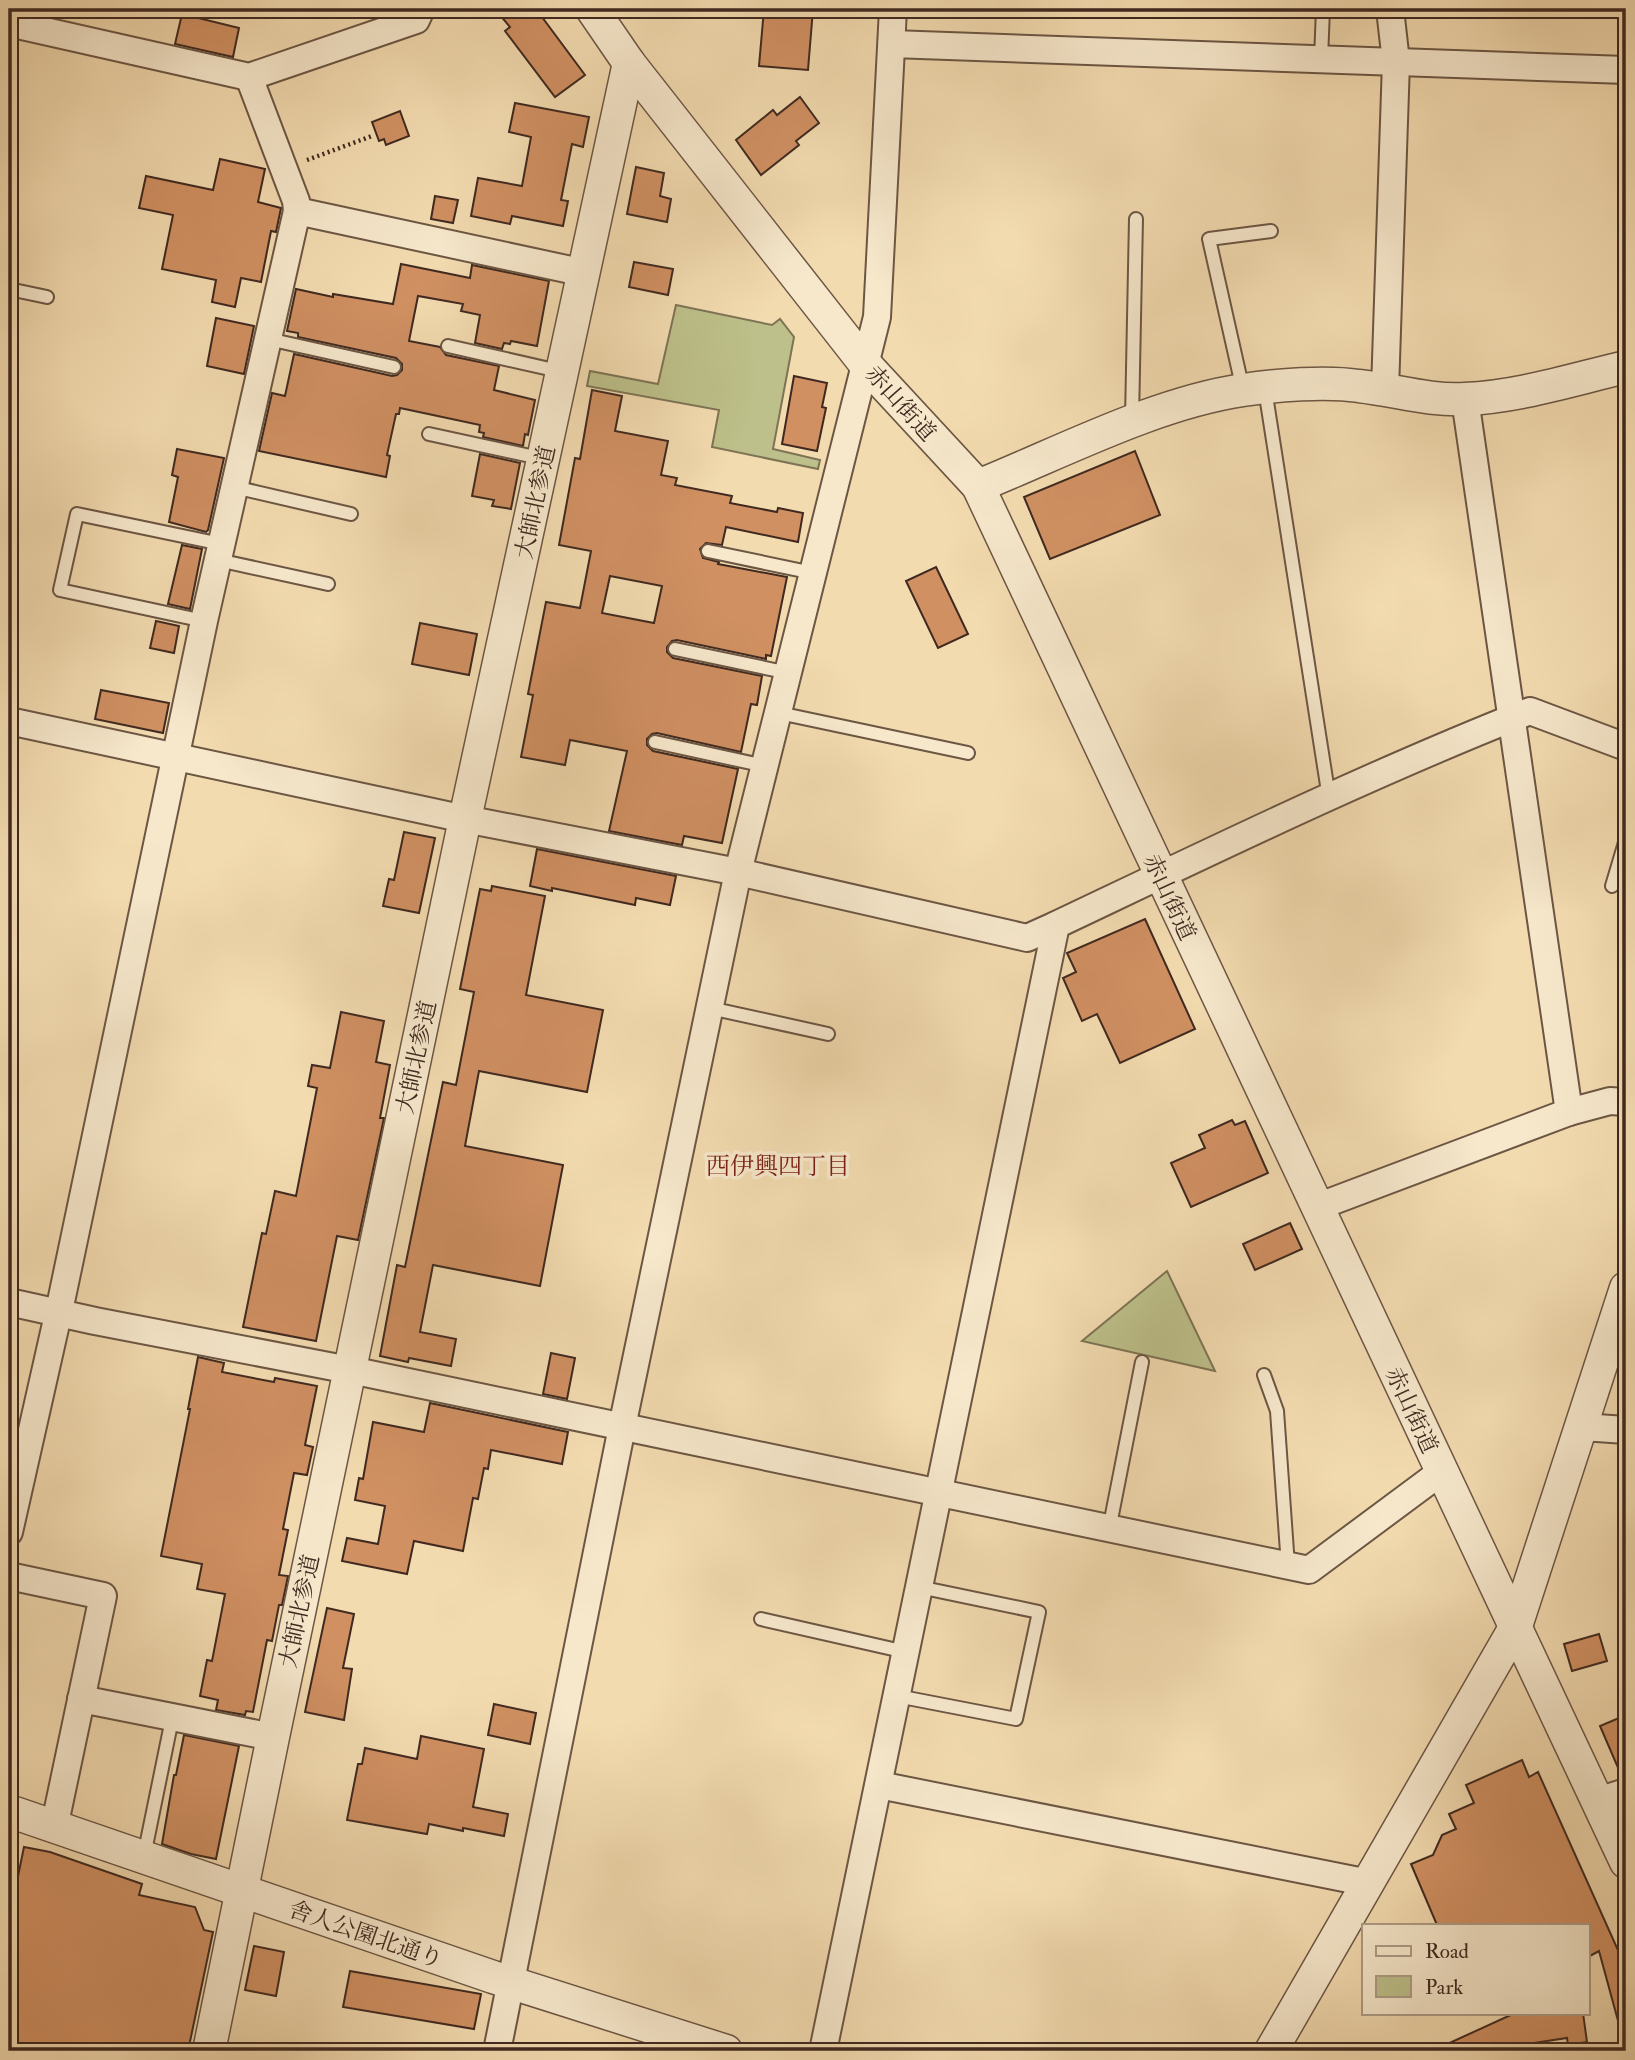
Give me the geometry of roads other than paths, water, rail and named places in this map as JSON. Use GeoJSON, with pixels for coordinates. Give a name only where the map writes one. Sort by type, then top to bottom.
{"type":"FeatureCollection","features":[{"type":"Feature","properties":{"kind":"street"},"geometry":{"type":"LineString","coordinates":[[9,23],[249,77],[387,32],[416,20],[421,9]]}},
{"type":"Feature","properties":{"kind":"street","name":"赤山街道"},"geometry":{"type":"LineString","coordinates":[[592,9],[629,63],[866,365],[978,486],[1441,1472],[1516,1626],[1612,1797],[1626,1862]]}},
{"type":"Feature","properties":{"kind":"street"},"geometry":{"type":"LineString","coordinates":[[498,2051],[622,1427],[738,872],[877,317],[893,9]]}},
{"type":"Feature","properties":{"kind":"street"},"geometry":{"type":"LineString","coordinates":[[1385,390],[1396,62],[1390,9]]}},
{"type":"Feature","properties":{"kind":"street"},"geometry":{"type":"LineString","coordinates":[[892,44],[1626,70]]}},
{"type":"Feature","properties":{"kind":"street","name":"大師北参道"},"geometry":{"type":"LineString","coordinates":[[209,2051],[272,1737],[465,819],[629,63]]}},
{"type":"Feature","properties":{"kind":"street"},"geometry":{"type":"LineString","coordinates":[[9,1532],[59,1314],[204,621],[297,211],[296,201],[249,77]]}},
{"type":"Feature","properties":{"kind":"street"},"geometry":{"type":"LineString","coordinates":[[297,211],[585,272]]}},
{"type":"Feature","properties":{"kind":"street"},"geometry":{"type":"LineString","coordinates":[[978,486],[1187,402],[1254,390],[1316,384],[1358,385],[1437,399],[1465,400],[1502,395],[1626,367]]}},
{"type":"Feature","properties":{"kind":"street"},"geometry":{"type":"LineString","coordinates":[[1465,400],[1569,1112]]}},
{"type":"Feature","properties":{"kind":"street"},"geometry":{"type":"LineString","coordinates":[[9,721],[465,819],[738,872],[1027,938],[1329,798],[1530,711],[1626,747]]}},
{"type":"Feature","properties":{"kind":"street"},"geometry":{"type":"LineString","coordinates":[[823,2051],[1056,925]]}},
{"type":"Feature","properties":{"kind":"street"},"geometry":{"type":"LineString","coordinates":[[1317,1207],[1569,1112],[1610,1101],[1626,1102]]}},
{"type":"Feature","properties":{"kind":"street"},"geometry":{"type":"LineString","coordinates":[[1271,2051],[1516,1626],[1626,1288]]}},
{"type":"Feature","properties":{"kind":"street"},"geometry":{"type":"LineString","coordinates":[[9,1302],[1309,1570],[1441,1472]]}},
{"type":"Feature","properties":{"kind":"street"},"geometry":{"type":"LineString","coordinates":[[1582,1427],[1626,1430]]}},
{"type":"Feature","properties":{"kind":"street"},"geometry":{"type":"LineString","coordinates":[[9,1576],[103,1596],[54,1828]]}},
{"type":"Feature","properties":{"kind":"street"},"geometry":{"type":"LineString","coordinates":[[81,1699],[272,1737]]}},
{"type":"Feature","properties":{"kind":"street"},"geometry":{"type":"LineString","coordinates":[[879,1785],[1369,1883]]}},
{"type":"Feature","properties":{"kind":"street","name":"舎人公園北通り"},"geometry":{"type":"LineString","coordinates":[[9,1811],[511,1983],[726,2051]]}},
{"type":"Feature","properties":{"kind":"lane"},"geometry":{"type":"LineString","coordinates":[[1321,59],[1323,9]]}},
{"type":"Feature","properties":{"kind":"lane"},"geometry":{"type":"LineString","coordinates":[[1132,422],[1136,219]]}},
{"type":"Feature","properties":{"kind":"lane"},"geometry":{"type":"LineString","coordinates":[[1271,231],[1209,239],[1254,390],[1329,798]]}},
{"type":"Feature","properties":{"kind":"lane"},"geometry":{"type":"LineString","coordinates":[[9,289],[47,297]]}},
{"type":"Feature","properties":{"kind":"lane"},"geometry":{"type":"LineString","coordinates":[[268,339],[394,367]]}},
{"type":"Feature","properties":{"kind":"lane"},"geometry":{"type":"LineString","coordinates":[[448,346],[564,372]]}},
{"type":"Feature","properties":{"kind":"lane"},"geometry":{"type":"LineString","coordinates":[[429,434],[544,459]]}},
{"type":"Feature","properties":{"kind":"lane"},"geometry":{"type":"LineString","coordinates":[[234,486],[351,514]]}},
{"type":"Feature","properties":{"kind":"lane"},"geometry":{"type":"LineString","coordinates":[[204,621],[60,590],[77,514],[328,584]]}},
{"type":"Feature","properties":{"kind":"lane"},"geometry":{"type":"LineString","coordinates":[[708,551],[813,573]]}},
{"type":"Feature","properties":{"kind":"lane"},"geometry":{"type":"LineString","coordinates":[[675,649],[790,673]]}},
{"type":"Feature","properties":{"kind":"lane"},"geometry":{"type":"LineString","coordinates":[[779,713],[968,753]]}},
{"type":"Feature","properties":{"kind":"lane"},"geometry":{"type":"LineString","coordinates":[[655,742],[765,766]]}},
{"type":"Feature","properties":{"kind":"lane"},"geometry":{"type":"LineString","coordinates":[[1612,886],[1626,839]]}},
{"type":"Feature","properties":{"kind":"lane"},"geometry":{"type":"LineString","coordinates":[[710,1008],[828,1034]]}},
{"type":"Feature","properties":{"kind":"lane"},"geometry":{"type":"LineString","coordinates":[[1109,1530],[1142,1362]]}},
{"type":"Feature","properties":{"kind":"lane"},"geometry":{"type":"LineString","coordinates":[[1264,1376],[1277,1411],[1288,1566]]}},
{"type":"Feature","properties":{"kind":"lane"},"geometry":{"type":"LineString","coordinates":[[897,1696],[1016,1720],[1039,1612],[919,1587]]}},
{"type":"Feature","properties":{"kind":"lane"},"geometry":{"type":"LineString","coordinates":[[761,1619],[906,1652]]}},
{"type":"Feature","properties":{"kind":"lane"},"geometry":{"type":"LineString","coordinates":[[144,1858],[172,1719]]}},
{"type":"Feature","properties":{"kind":"district","name":"西伊興四丁目"},"geometry":{"type":"Point","coordinates":[778,1166]}}]}
